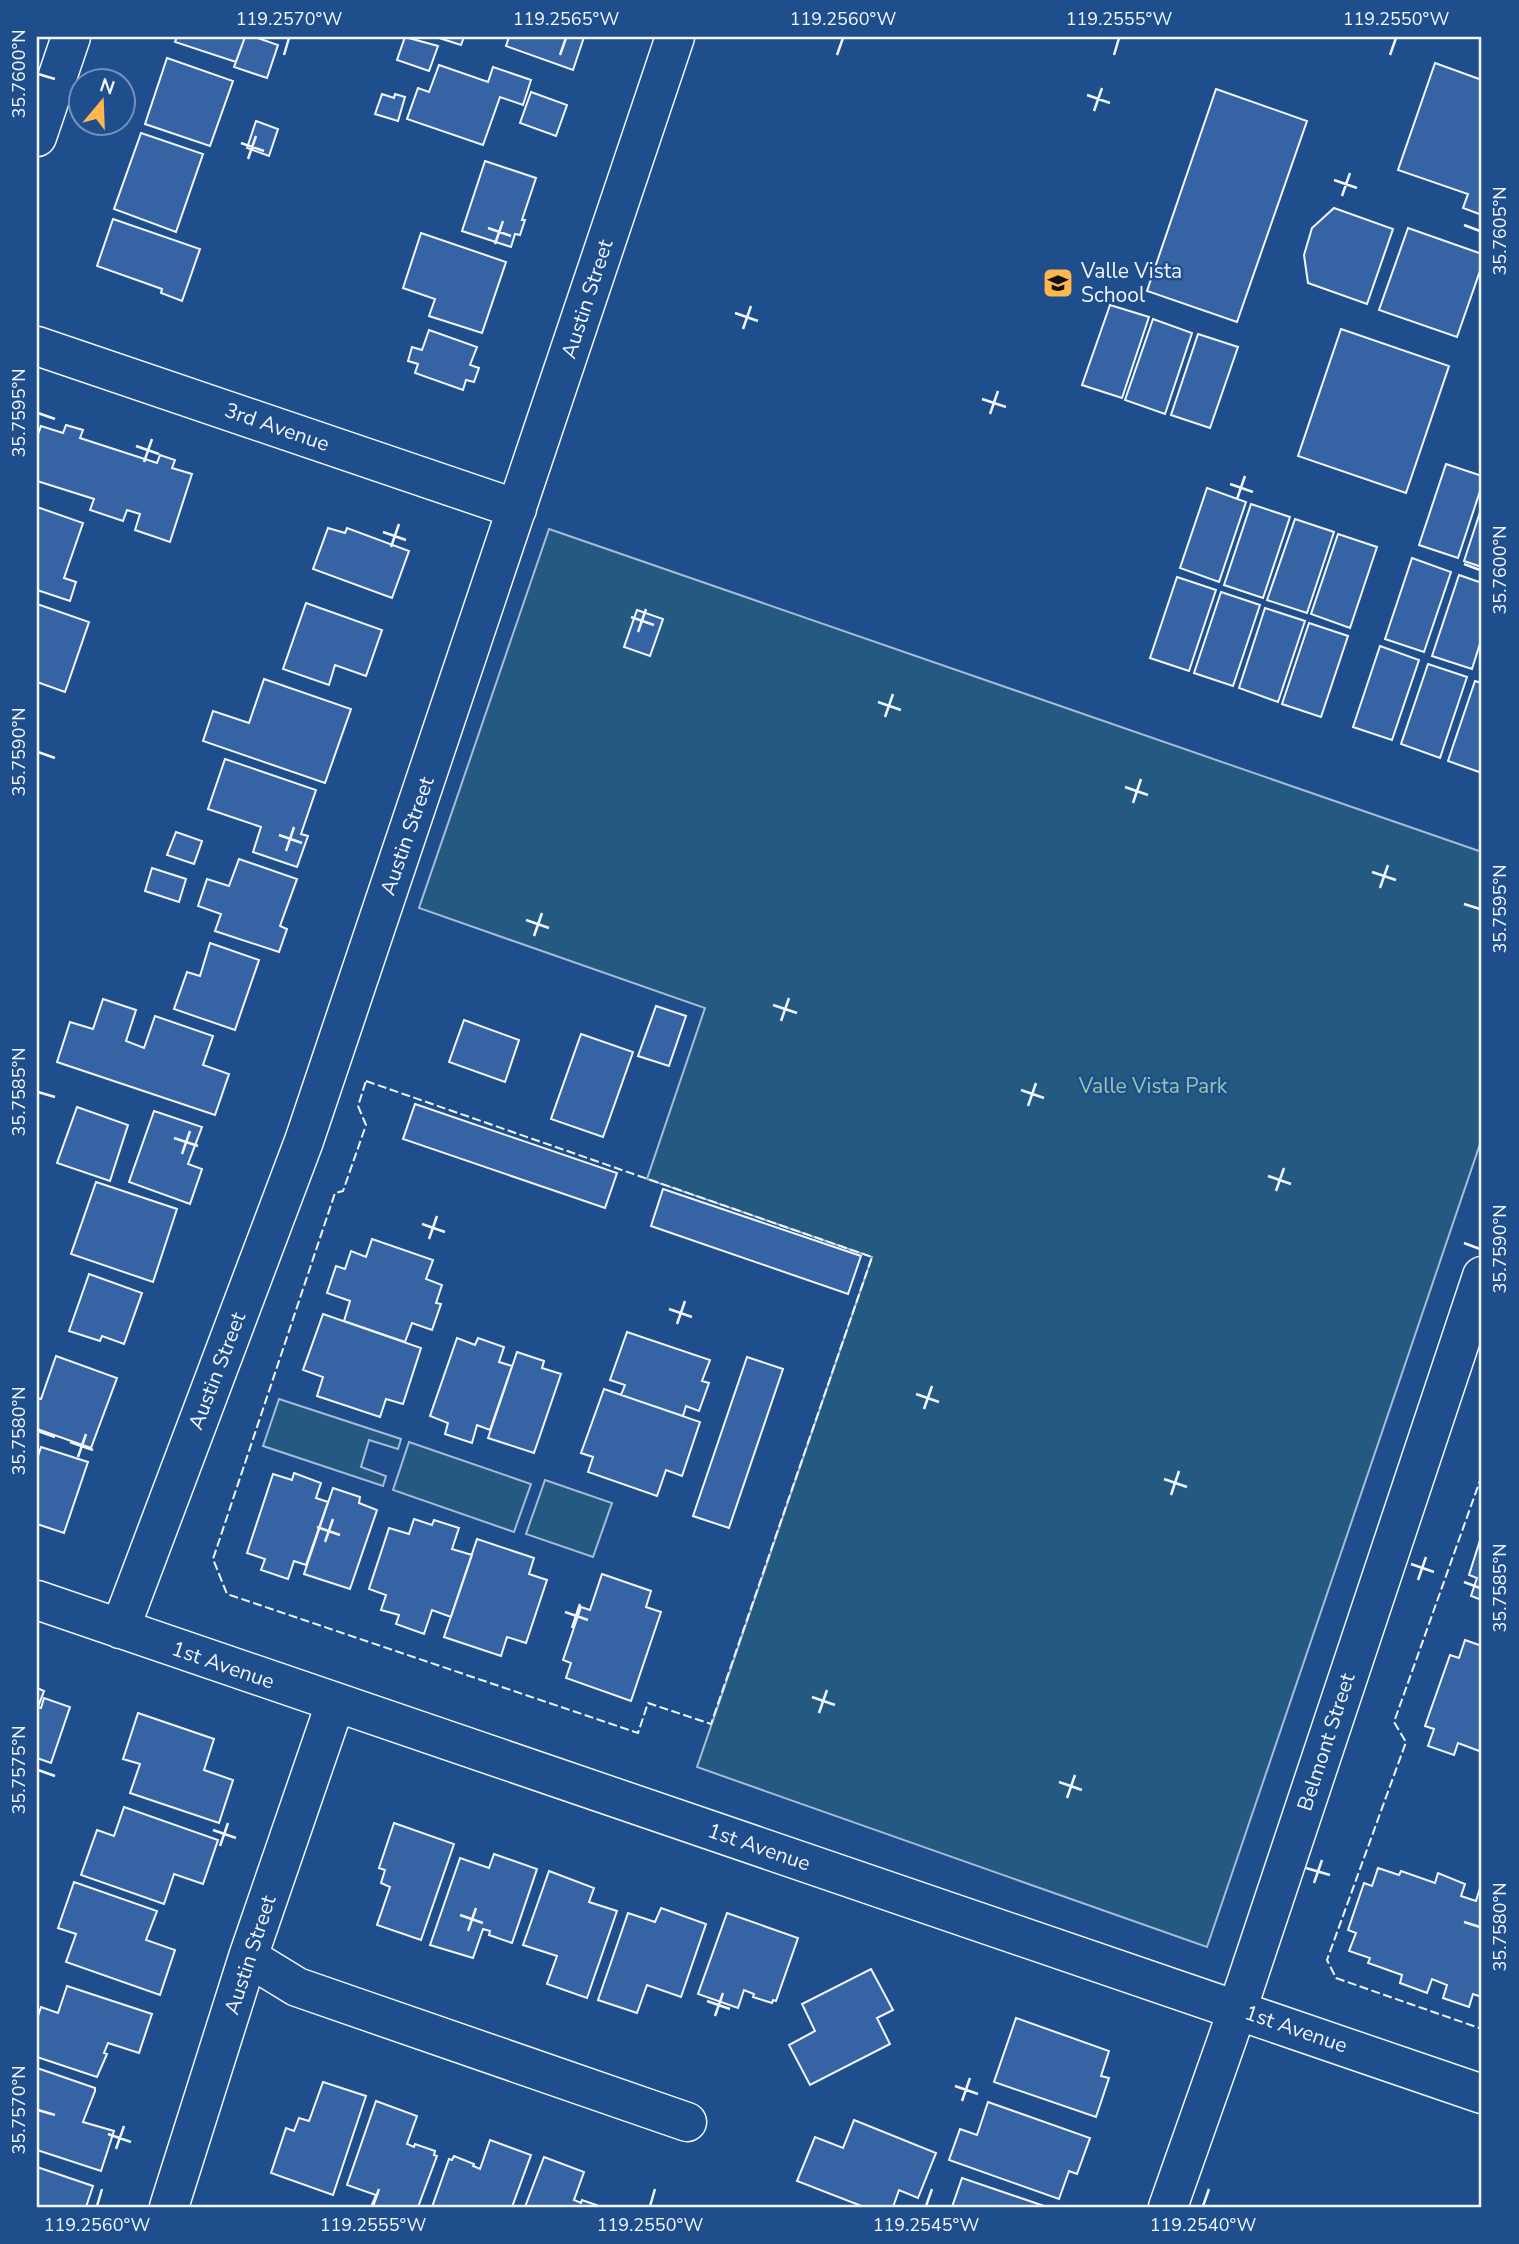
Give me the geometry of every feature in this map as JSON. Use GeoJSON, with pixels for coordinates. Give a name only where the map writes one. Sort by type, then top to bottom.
{"type":"FeatureCollection","features":[{"type":"Feature","properties":{"kind":"street"},"geometry":{"type":"LineString","coordinates":[[37,137],[71,37]]}},
{"type":"Feature","properties":{"kind":"street","name":"Austin Street"},"geometry":{"type":"LineString","coordinates":[[120,1629],[304,1141],[675,37]]}},
{"type":"Feature","properties":{"kind":"street","name":"3rd Avenue"},"geometry":{"type":"LineString","coordinates":[[37,346],[517,509]]}},
{"type":"Feature","properties":{"kind":"street","name":"Belmont Street"},"geometry":{"type":"LineString","coordinates":[[1168,2207],[1482,1276]]}},
{"type":"Feature","properties":{"kind":"street","name":"1st Avenue"},"geometry":{"type":"LineString","coordinates":[[37,1601],[1237,2008],[1482,2094]]}},
{"type":"Feature","properties":{"kind":"street","name":"Austin Street"},"geometry":{"type":"LineString","coordinates":[[169,2207],[248,1957],[335,1704]]}},
{"type":"Feature","properties":{"kind":"street"},"geometry":{"type":"LineString","coordinates":[[248,1957],[297,1987],[687,2122]]}},
{"type":"Feature","properties":{"kind":"green space","name":"Valle Vista Park"},"geometry":{"type":"Polygon","coordinates":[[[549,529],[1482,852],[1482,1138],[1207,1947],[697,1767],[872,1257],[647,1179],[705,1008],[419,908],[549,529]]]}},
{"type":"Feature","properties":{"kind":"green space"},"geometry":{"type":"Polygon","coordinates":[[[279,1399],[401,1439],[398,1449],[369,1440],[361,1467],[386,1476],[383,1486],[263,1446],[279,1399]]]}},
{"type":"Feature","properties":{"kind":"green space"},"geometry":{"type":"Polygon","coordinates":[[[409,1442],[531,1484],[514,1532],[393,1490],[409,1442]]]}},
{"type":"Feature","properties":{"kind":"green space"},"geometry":{"type":"Polygon","coordinates":[[[545,1480],[612,1503],[593,1557],[526,1534],[545,1480]]]}},
{"type":"Feature","properties":{"kind":"building"},"geometry":{"type":"Polygon","coordinates":[[[177,37],[245,37],[236,62],[175,42],[177,37]]]}},
{"type":"Feature","properties":{"kind":"building"},"geometry":{"type":"Polygon","coordinates":[[[245,37],[255,37],[278,45],[267,78],[234,67],[245,37]]]}},
{"type":"Feature","properties":{"kind":"building"},"geometry":{"type":"Polygon","coordinates":[[[405,37],[438,46],[429,71],[397,60],[405,37]]]}},
{"type":"Feature","properties":{"kind":"building"},"geometry":{"type":"Polygon","coordinates":[[[436,37],[464,37],[461,45],[436,37]]]}},
{"type":"Feature","properties":{"kind":"building"},"geometry":{"type":"Polygon","coordinates":[[[509,37],[584,37],[573,70],[506,46],[509,37]]]}},
{"type":"Feature","properties":{"kind":"building"},"geometry":{"type":"Polygon","coordinates":[[[167,58],[233,81],[210,146],[145,124],[167,58]]]}},
{"type":"Feature","properties":{"kind":"building"},"geometry":{"type":"Polygon","coordinates":[[[1435,63],[1482,80],[1482,215],[1463,208],[1468,194],[1398,170],[1435,63]]]}},
{"type":"Feature","properties":{"kind":"building"},"geometry":{"type":"Polygon","coordinates":[[[439,65],[488,82],[493,67],[531,80],[523,105],[500,97],[483,145],[407,119],[418,88],[429,92],[439,65]]]}},
{"type":"Feature","properties":{"kind":"building"},"geometry":{"type":"Polygon","coordinates":[[[1216,89],[1307,121],[1237,322],[1147,291],[1216,89]]]}},
{"type":"Feature","properties":{"kind":"building"},"geometry":{"type":"Polygon","coordinates":[[[531,92],[567,105],[556,136],[520,123],[531,92]]]}},
{"type":"Feature","properties":{"kind":"building"},"geometry":{"type":"Polygon","coordinates":[[[382,94],[394,98],[395,94],[405,97],[398,121],[375,114],[382,94]]]}},
{"type":"Feature","properties":{"kind":"building"},"geometry":{"type":"Polygon","coordinates":[[[256,121],[278,129],[269,156],[247,148],[256,121]]]}},
{"type":"Feature","properties":{"kind":"building"},"geometry":{"type":"Polygon","coordinates":[[[141,133],[203,154],[176,232],[114,209],[141,133]]]}},
{"type":"Feature","properties":{"kind":"building"},"geometry":{"type":"Polygon","coordinates":[[[485,161],[536,178],[522,220],[525,220],[520,235],[515,234],[511,247],[462,231],[485,161]]]}},
{"type":"Feature","properties":{"kind":"building"},"geometry":{"type":"Polygon","coordinates":[[[1334,208],[1393,229],[1367,304],[1308,283],[1304,255],[1312,228],[1334,208]]]}},
{"type":"Feature","properties":{"kind":"building"},"geometry":{"type":"Polygon","coordinates":[[[113,219],[200,249],[182,301],[161,293],[162,289],[97,266],[113,219]]]}},
{"type":"Feature","properties":{"kind":"building"},"geometry":{"type":"Polygon","coordinates":[[[1408,228],[1482,254],[1482,265],[1457,337],[1379,310],[1408,228]]]}},
{"type":"Feature","properties":{"kind":"building"},"geometry":{"type":"Polygon","coordinates":[[[421,233],[506,262],[482,333],[429,316],[435,299],[403,288],[421,233]]]}},
{"type":"Feature","properties":{"kind":"building"},"geometry":{"type":"Polygon","coordinates":[[[1110,305],[1149,317],[1122,398],[1082,385],[1110,305]]]}},
{"type":"Feature","properties":{"kind":"building"},"geometry":{"type":"Polygon","coordinates":[[[1153,319],[1192,333],[1165,414],[1125,400],[1153,319]]]}},
{"type":"Feature","properties":{"kind":"building"},"geometry":{"type":"Polygon","coordinates":[[[1341,329],[1449,366],[1406,493],[1298,456],[1341,329]]]}},
{"type":"Feature","properties":{"kind":"building"},"geometry":{"type":"Polygon","coordinates":[[[429,330],[477,347],[470,365],[479,368],[474,382],[466,380],[463,390],[415,373],[418,364],[408,361],[412,347],[422,350],[429,330]]]}},
{"type":"Feature","properties":{"kind":"building"},"geometry":{"type":"Polygon","coordinates":[[[1198,334],[1238,347],[1210,428],[1171,415],[1198,334]]]}},
{"type":"Feature","properties":{"kind":"building"},"geometry":{"type":"Polygon","coordinates":[[[66,425],[83,430],[80,438],[157,463],[160,455],[175,460],[172,468],[192,474],[170,542],[135,530],[140,514],[127,510],[123,521],[90,510],[94,499],[37,481],[37,437],[41,426],[63,433],[66,425]]]}},
{"type":"Feature","properties":{"kind":"building"},"geometry":{"type":"Polygon","coordinates":[[[1446,464],[1482,476],[1482,485],[1458,558],[1419,545],[1446,464]]]}},
{"type":"Feature","properties":{"kind":"building"},"geometry":{"type":"Polygon","coordinates":[[[1207,488],[1246,502],[1219,582],[1180,568],[1207,488]]]}},
{"type":"Feature","properties":{"kind":"building"},"geometry":{"type":"Polygon","coordinates":[[[1251,504],[1290,517],[1263,598],[1224,585],[1251,504]]]}},
{"type":"Feature","properties":{"kind":"building"},"geometry":{"type":"Polygon","coordinates":[[[1482,506],[1482,567],[1464,561],[1482,506]]]}},
{"type":"Feature","properties":{"kind":"building"},"geometry":{"type":"Polygon","coordinates":[[[37,507],[83,523],[64,578],[76,582],[70,601],[37,590],[37,507]]]}},
{"type":"Feature","properties":{"kind":"building"},"geometry":{"type":"Polygon","coordinates":[[[1295,519],[1334,532],[1307,613],[1267,600],[1295,519]]]}},
{"type":"Feature","properties":{"kind":"building"},"geometry":{"type":"Polygon","coordinates":[[[328,528],[345,533],[347,528],[409,551],[392,598],[313,569],[328,528]]]}},
{"type":"Feature","properties":{"kind":"building"},"geometry":{"type":"Polygon","coordinates":[[[1338,534],[1377,547],[1350,628],[1311,614],[1338,534]]]}},
{"type":"Feature","properties":{"kind":"building"},"geometry":{"type":"Polygon","coordinates":[[[1412,558],[1451,572],[1424,652],[1385,639],[1412,558]]]}},
{"type":"Feature","properties":{"kind":"building"},"geometry":{"type":"Polygon","coordinates":[[[1459,575],[1482,583],[1482,637],[1472,669],[1432,656],[1459,575]]]}},
{"type":"Feature","properties":{"kind":"building"},"geometry":{"type":"Polygon","coordinates":[[[1177,577],[1216,590],[1189,671],[1150,658],[1177,577]]]}},
{"type":"Feature","properties":{"kind":"building"},"geometry":{"type":"Polygon","coordinates":[[[1221,592],[1260,605],[1233,686],[1194,673],[1221,592]]]}},
{"type":"Feature","properties":{"kind":"building"},"geometry":{"type":"Polygon","coordinates":[[[306,603],[382,630],[366,676],[335,665],[329,685],[283,669],[306,603]]]}},
{"type":"Feature","properties":{"kind":"building"},"geometry":{"type":"Polygon","coordinates":[[[37,604],[89,622],[65,692],[37,682],[37,604]]]}},
{"type":"Feature","properties":{"kind":"building"},"geometry":{"type":"Polygon","coordinates":[[[1265,608],[1305,621],[1278,702],[1239,688],[1265,608]]]}},
{"type":"Feature","properties":{"kind":"building"},"geometry":{"type":"Polygon","coordinates":[[[637,610],[663,619],[650,656],[624,647],[637,610]]]}},
{"type":"Feature","properties":{"kind":"building"},"geometry":{"type":"Polygon","coordinates":[[[1309,623],[1348,636],[1321,717],[1282,704],[1309,623]]]}},
{"type":"Feature","properties":{"kind":"building"},"geometry":{"type":"Polygon","coordinates":[[[1380,646],[1419,660],[1392,740],[1353,727],[1380,646]]]}},
{"type":"Feature","properties":{"kind":"building"},"geometry":{"type":"Polygon","coordinates":[[[1428,664],[1467,677],[1440,758],[1401,744],[1428,664]]]}},
{"type":"Feature","properties":{"kind":"building"},"geometry":{"type":"Polygon","coordinates":[[[264,679],[351,709],[325,783],[203,741],[213,711],[249,723],[264,679]]]}},
{"type":"Feature","properties":{"kind":"building"},"geometry":{"type":"Polygon","coordinates":[[[1475,681],[1482,683],[1482,773],[1448,761],[1475,681]]]}},
{"type":"Feature","properties":{"kind":"building"},"geometry":{"type":"Polygon","coordinates":[[[225,759],[316,790],[301,834],[308,836],[297,867],[253,852],[261,827],[208,809],[225,759]]]}},
{"type":"Feature","properties":{"kind":"building"},"geometry":{"type":"Polygon","coordinates":[[[176,832],[202,841],[194,864],[167,855],[176,832]]]}},
{"type":"Feature","properties":{"kind":"building"},"geometry":{"type":"Polygon","coordinates":[[[239,859],[297,879],[280,926],[287,929],[279,952],[215,931],[221,914],[198,906],[207,879],[229,886],[239,859]]]}},
{"type":"Feature","properties":{"kind":"building"},"geometry":{"type":"Polygon","coordinates":[[[152,868],[186,879],[179,902],[145,891],[152,868]]]}},
{"type":"Feature","properties":{"kind":"building"},"geometry":{"type":"Polygon","coordinates":[[[210,943],[259,960],[235,1030],[174,1009],[187,972],[200,976],[210,943]]]}},
{"type":"Feature","properties":{"kind":"building"},"geometry":{"type":"Polygon","coordinates":[[[103,999],[136,1010],[126,1041],[144,1048],[155,1016],[213,1036],[203,1065],[229,1074],[215,1115],[57,1062],[70,1022],[93,1029],[103,999]]]}},
{"type":"Feature","properties":{"kind":"building"},"geometry":{"type":"Polygon","coordinates":[[[656,1006],[686,1016],[669,1066],[638,1056],[656,1006]]]}},
{"type":"Feature","properties":{"kind":"building"},"geometry":{"type":"Polygon","coordinates":[[[464,1020],[519,1040],[505,1082],[449,1062],[464,1020]]]}},
{"type":"Feature","properties":{"kind":"building"},"geometry":{"type":"Polygon","coordinates":[[[581,1034],[633,1052],[603,1137],[551,1119],[581,1034]]]}},
{"type":"Feature","properties":{"kind":"building"},"geometry":{"type":"Polygon","coordinates":[[[415,1104],[617,1173],[605,1208],[403,1139],[415,1104]]]}},
{"type":"Feature","properties":{"kind":"building"},"geometry":{"type":"Polygon","coordinates":[[[77,1107],[128,1125],[110,1181],[57,1163],[77,1107]]]}},
{"type":"Feature","properties":{"kind":"building"},"geometry":{"type":"Polygon","coordinates":[[[154,1111],[202,1127],[188,1164],[202,1169],[190,1204],[129,1182],[154,1111]]]}},
{"type":"Feature","properties":{"kind":"building"},"geometry":{"type":"Polygon","coordinates":[[[96,1182],[177,1209],[153,1282],[71,1254],[96,1182]]]}},
{"type":"Feature","properties":{"kind":"building"},"geometry":{"type":"Polygon","coordinates":[[[663,1189],[861,1256],[848,1294],[651,1226],[663,1189]]]}},
{"type":"Feature","properties":{"kind":"building"},"geometry":{"type":"Polygon","coordinates":[[[372,1239],[433,1260],[426,1279],[442,1285],[436,1303],[441,1304],[432,1330],[412,1323],[405,1342],[344,1321],[350,1301],[327,1293],[336,1266],[345,1269],[351,1251],[366,1257],[372,1239]]]}},
{"type":"Feature","properties":{"kind":"building"},"geometry":{"type":"Polygon","coordinates":[[[89,1274],[142,1293],[124,1344],[102,1336],[100,1341],[69,1331],[89,1274]]]}},
{"type":"Feature","properties":{"kind":"building"},"geometry":{"type":"Polygon","coordinates":[[[323,1314],[421,1348],[403,1404],[386,1399],[380,1417],[317,1396],[323,1377],[303,1370],[323,1314]]]}},
{"type":"Feature","properties":{"kind":"building"},"geometry":{"type":"Polygon","coordinates":[[[627,1332],[710,1360],[702,1381],[709,1383],[699,1411],[686,1406],[683,1416],[621,1395],[625,1385],[610,1380],[627,1332]]]}},
{"type":"Feature","properties":{"kind":"building"},"geometry":{"type":"Polygon","coordinates":[[[457,1338],[475,1345],[478,1338],[504,1347],[499,1362],[512,1366],[490,1430],[477,1425],[472,1443],[445,1434],[448,1423],[430,1416],[457,1338]]]}},
{"type":"Feature","properties":{"kind":"building"},"geometry":{"type":"Polygon","coordinates":[[[517,1352],[544,1361],[542,1368],[561,1374],[534,1453],[488,1438],[517,1352]]]}},
{"type":"Feature","properties":{"kind":"building"},"geometry":{"type":"Polygon","coordinates":[[[56,1356],[117,1378],[91,1448],[37,1429],[37,1398],[41,1399],[56,1356]]]}},
{"type":"Feature","properties":{"kind":"building"},"geometry":{"type":"Polygon","coordinates":[[[747,1357],[783,1369],[729,1528],[693,1516],[747,1357]]]}},
{"type":"Feature","properties":{"kind":"building"},"geometry":{"type":"Polygon","coordinates":[[[604,1389],[700,1422],[682,1476],[666,1470],[657,1496],[588,1472],[593,1457],[581,1453],[604,1389]]]}},
{"type":"Feature","properties":{"kind":"building"},"geometry":{"type":"Polygon","coordinates":[[[41,1447],[88,1462],[64,1533],[37,1524],[37,1459],[41,1447]]]}},
{"type":"Feature","properties":{"kind":"building"},"geometry":{"type":"Polygon","coordinates":[[[294,1473],[321,1483],[316,1498],[328,1502],[306,1565],[294,1561],[288,1579],[261,1570],[265,1559],[247,1553],[273,1474],[292,1480],[294,1473]]]}},
{"type":"Feature","properties":{"kind":"building"},"geometry":{"type":"Polygon","coordinates":[[[333,1488],[360,1497],[359,1503],[377,1510],[350,1589],[304,1574],[333,1488]]]}},
{"type":"Feature","properties":{"kind":"building"},"geometry":{"type":"Polygon","coordinates":[[[414,1519],[432,1525],[434,1520],[459,1528],[452,1549],[472,1555],[451,1617],[432,1610],[424,1634],[396,1624],[399,1615],[381,1610],[386,1595],[369,1589],[389,1528],[409,1534],[414,1519]]]}},
{"type":"Feature","properties":{"kind":"building"},"geometry":{"type":"Polygon","coordinates":[[[1482,1534],[1482,1600],[1471,1596],[1477,1578],[1469,1575],[1482,1534]]]}},
{"type":"Feature","properties":{"kind":"building"},"geometry":{"type":"Polygon","coordinates":[[[477,1539],[534,1558],[529,1574],[547,1580],[526,1643],[507,1637],[501,1656],[444,1637],[477,1539]]]}},
{"type":"Feature","properties":{"kind":"building"},"geometry":{"type":"Polygon","coordinates":[[[602,1574],[651,1591],[646,1607],[661,1612],[631,1701],[566,1678],[571,1663],[563,1660],[581,1607],[590,1610],[602,1574]]]}},
{"type":"Feature","properties":{"kind":"building"},"geometry":{"type":"Polygon","coordinates":[[[1465,1640],[1482,1646],[1482,1752],[1458,1743],[1454,1755],[1428,1746],[1434,1729],[1425,1726],[1450,1655],[1459,1658],[1465,1640]]]}},
{"type":"Feature","properties":{"kind":"building"},"geometry":{"type":"Polygon","coordinates":[[[37,1688],[44,1691],[38,1707],[41,1708],[44,1698],[70,1707],[51,1763],[37,1758],[37,1688]]]}},
{"type":"Feature","properties":{"kind":"building"},"geometry":{"type":"Polygon","coordinates":[[[138,1713],[214,1739],[204,1770],[233,1780],[219,1823],[130,1793],[140,1764],[123,1759],[138,1713]]]}},
{"type":"Feature","properties":{"kind":"building"},"geometry":{"type":"Polygon","coordinates":[[[124,1807],[218,1840],[203,1884],[174,1874],[164,1904],[81,1875],[97,1830],[114,1836],[124,1807]]]}},
{"type":"Feature","properties":{"kind":"building"},"geometry":{"type":"Polygon","coordinates":[[[394,1823],[454,1844],[421,1940],[377,1925],[390,1887],[381,1883],[385,1870],[379,1868],[394,1823]]]}},
{"type":"Feature","properties":{"kind":"building"},"geometry":{"type":"Polygon","coordinates":[[[494,1854],[537,1869],[512,1943],[489,1935],[490,1931],[483,1929],[473,1958],[430,1945],[460,1858],[489,1868],[494,1854]]]}},
{"type":"Feature","properties":{"kind":"building"},"geometry":{"type":"Polygon","coordinates":[[[1378,1868],[1399,1875],[1401,1871],[1435,1883],[1438,1873],[1465,1884],[1461,1896],[1476,1901],[1480,1888],[1482,1889],[1482,1997],[1473,1994],[1469,2007],[1443,1998],[1447,1985],[1432,1979],[1427,1993],[1400,1983],[1402,1975],[1368,1963],[1370,1958],[1349,1951],[1356,1933],[1348,1930],[1364,1883],[1372,1886],[1378,1868]]]}},
{"type":"Feature","properties":{"kind":"building"},"geometry":{"type":"Polygon","coordinates":[[[549,1871],[594,1888],[589,1902],[617,1911],[587,1998],[547,1984],[557,1956],[523,1945],[549,1871]]]}},
{"type":"Feature","properties":{"kind":"building"},"geometry":{"type":"Polygon","coordinates":[[[74,1882],[157,1911],[146,1940],[175,1950],[160,1995],[66,1962],[76,1934],[58,1928],[74,1882]]]}},
{"type":"Feature","properties":{"kind":"building"},"geometry":{"type":"Polygon","coordinates":[[[661,1908],[706,1924],[681,1997],[647,1985],[637,2013],[598,2000],[628,1913],[655,1922],[661,1908]]]}},
{"type":"Feature","properties":{"kind":"building"},"geometry":{"type":"Polygon","coordinates":[[[727,1913],[798,1938],[776,2001],[773,2000],[772,2003],[753,1997],[754,1994],[744,1990],[738,2008],[698,1994],[727,1913]]]}},
{"type":"Feature","properties":{"kind":"building"},"geometry":{"type":"Polygon","coordinates":[[[871,1969],[893,2010],[877,2018],[890,2044],[810,2085],[789,2045],[815,2031],[802,2004],[871,1969]]]}},
{"type":"Feature","properties":{"kind":"building"},"geometry":{"type":"Polygon","coordinates":[[[67,1986],[152,2014],[139,2053],[108,2043],[104,2053],[107,2054],[97,2077],[37,2057],[37,2019],[41,2007],[58,2013],[67,1986]]]}},
{"type":"Feature","properties":{"kind":"building"},"geometry":{"type":"Polygon","coordinates":[[[1016,2018],[1109,2051],[1101,2076],[1109,2078],[1096,2117],[994,2082],[1016,2018]]]}},
{"type":"Feature","properties":{"kind":"building"},"geometry":{"type":"Polygon","coordinates":[[[37,2068],[95,2088],[83,2122],[114,2131],[101,2171],[37,2150],[37,2068]]]}},
{"type":"Feature","properties":{"kind":"building"},"geometry":{"type":"Polygon","coordinates":[[[323,2082],[366,2096],[333,2195],[271,2173],[286,2128],[294,2131],[299,2118],[309,2121],[323,2082]]]}},
{"type":"Feature","properties":{"kind":"building"},"geometry":{"type":"Polygon","coordinates":[[[376,2101],[417,2116],[407,2144],[435,2151],[434,2155],[437,2156],[418,2207],[371,2207],[376,2195],[347,2185],[376,2101]]]}},
{"type":"Feature","properties":{"kind":"building"},"geometry":{"type":"Polygon","coordinates":[[[988,2102],[1090,2138],[1077,2174],[1069,2171],[1059,2199],[949,2160],[960,2129],[977,2135],[988,2102]]]}},
{"type":"Feature","properties":{"kind":"building"},"geometry":{"type":"Polygon","coordinates":[[[854,2120],[936,2153],[918,2198],[899,2190],[893,2207],[864,2207],[797,2181],[815,2137],[843,2148],[854,2120]]]}},
{"type":"Feature","properties":{"kind":"building"},"geometry":{"type":"Polygon","coordinates":[[[490,2140],[531,2155],[512,2207],[432,2207],[449,2159],[452,2160],[454,2156],[480,2169],[490,2140]]]}},
{"type":"Feature","properties":{"kind":"building"},"geometry":{"type":"Polygon","coordinates":[[[544,2157],[584,2172],[574,2200],[602,2207],[525,2207],[544,2157]]]}},
{"type":"Feature","properties":{"kind":"building"},"geometry":{"type":"Polygon","coordinates":[[[37,2167],[93,2186],[86,2207],[37,2207],[37,2167]]]}},
{"type":"Feature","properties":{"kind":"building"},"geometry":{"type":"Polygon","coordinates":[[[962,2178],[1047,2207],[952,2207],[962,2178]]]}},
{"type":"Feature","properties":{"kind":"fence"},"geometry":{"type":"LineString","coordinates":[[366,1081],[872,1257],[711,1724],[648,1703],[638,1733],[227,1594],[213,1559],[335,1193],[343,1191],[366,1125],[358,1106],[366,1081]]}},
{"type":"Feature","properties":{"kind":"fence"},"geometry":{"type":"LineString","coordinates":[[1482,1475],[1394,1722],[1406,1742],[1327,1960],[1336,1978],[1482,2029]]}},
{"type":"Feature","properties":{"kind":"place","name":"Valle Vista School"},"geometry":{"type":"Point","coordinates":[1058,283]}}]}
